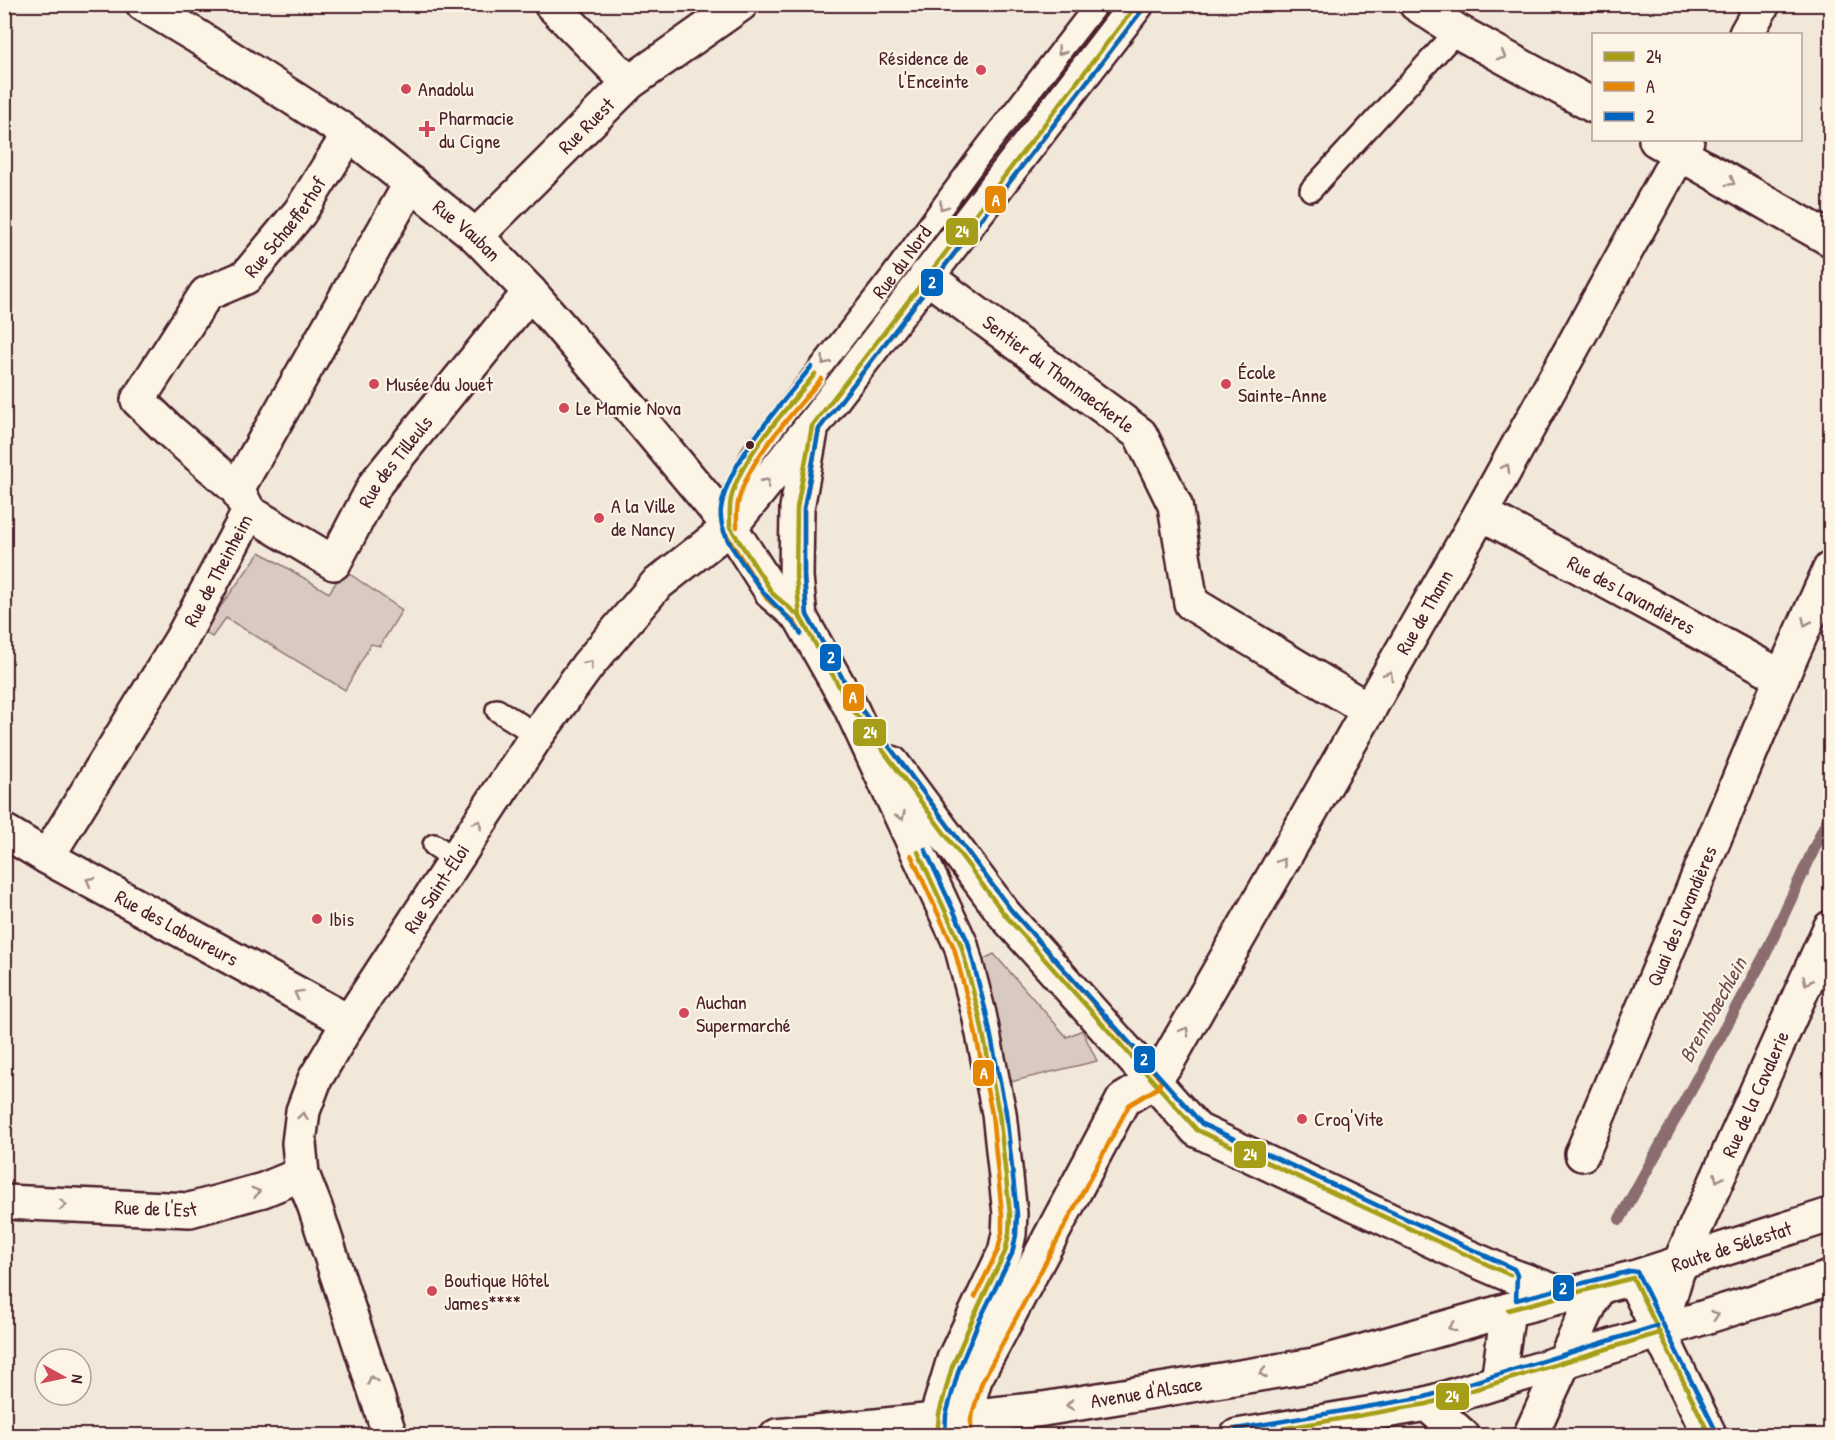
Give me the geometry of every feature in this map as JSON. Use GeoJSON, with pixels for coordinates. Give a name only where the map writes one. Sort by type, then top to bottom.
{"type":"FeatureCollection","features":[{"type":"Feature","properties":{"kind":"street","name":"Rue Vauban"},"geometry":{"type":"LineString","coordinates":[[143,4],[349,134],[476,236],[530,292],[730,527]]}},
{"type":"Feature","properties":{"kind":"street"},"geometry":{"type":"LineString","coordinates":[[551,4],[629,83]]}},
{"type":"Feature","properties":{"kind":"street","name":"Rue Ruest"},"geometry":{"type":"LineString","coordinates":[[476,236],[629,83],[700,16],[741,4]]}},
{"type":"Feature","properties":{"kind":"street","name":"Rue du Nord"},"geometry":{"type":"LineString","coordinates":[[812,426],[1137,4]]}},
{"type":"Feature","properties":{"kind":"street"},"geometry":{"type":"LineString","coordinates":[[1416,4],[1457,31],[1592,105]]}},
{"type":"Feature","properties":{"kind":"street"},"geometry":{"type":"LineString","coordinates":[[1747,33],[1763,4]]}},
{"type":"Feature","properties":{"kind":"street","name":"Rue Schaefferhof"},"geometry":{"type":"LineString","coordinates":[[243,500],[138,400],[206,294],[246,277],[300,212],[349,134]]}},
{"type":"Feature","properties":{"kind":"street"},"geometry":{"type":"LineString","coordinates":[[1674,144],[1830,239]]}},
{"type":"Feature","properties":{"kind":"street","name":"Rue de Thann"},"geometry":{"type":"LineString","coordinates":[[1154,1081],[1169,1059],[1370,710],[1481,513],[1674,144]]}},
{"type":"Feature","properties":{"kind":"street","name":"Rue de Theinheim"},"geometry":{"type":"LineString","coordinates":[[47,857],[182,640],[271,429],[411,183]]}},
{"type":"Feature","properties":{"kind":"street","name":"Sentier du Thannaeckerle"},"geometry":{"type":"LineString","coordinates":[[926,276],[1140,434],[1175,505],[1191,603],[1370,710]]}},
{"type":"Feature","properties":{"kind":"street","name":"Rue des Tilleuls"},"geometry":{"type":"LineString","coordinates":[[243,500],[334,563],[376,483],[530,292]]}},
{"type":"Feature","properties":{"kind":"street"},"geometry":{"type":"LineString","coordinates":[[800,617],[796,577],[797,508],[812,426]]}},
{"type":"Feature","properties":{"kind":"street","name":"Rue Saint-Éloi"},"geometry":{"type":"LineString","coordinates":[[390,1436],[315,1207],[302,1174],[299,1143],[303,1111],[315,1079],[444,852],[537,735],[588,665],[656,585],[730,527],[812,426]]}},
{"type":"Feature","properties":{"kind":"street","name":"Rue des Lavandières"},"geometry":{"type":"LineString","coordinates":[[1481,513],[1782,677]]}},
{"type":"Feature","properties":{"kind":"street"},"geometry":{"type":"LineString","coordinates":[[730,527],[761,547],[796,577]]}},
{"type":"Feature","properties":{"kind":"street"},"geometry":{"type":"LineString","coordinates":[[730,527],[773,594],[800,617],[850,706],[961,945],[979,1014],[999,1113],[1010,1214],[1009,1234],[1005,1252],[954,1359],[950,1427]]}},
{"type":"Feature","properties":{"kind":"street","name":"Quai des Lavandières"},"geometry":{"type":"LineString","coordinates":[[1582,1154],[1782,677],[1830,569]]}},
{"type":"Feature","properties":{"kind":"street"},"geometry":{"type":"LineString","coordinates":[[850,706],[1005,915],[1197,1130],[1510,1275],[1582,1291],[1563,1362],[1530,1436]]}},
{"type":"Feature","properties":{"kind":"street","name":"Rue des Laboureurs"},"geometry":{"type":"LineString","coordinates":[[4,831],[47,857],[349,1022]]}},
{"type":"Feature","properties":{"kind":"street","name":"Rue de la Cavalerie"},"geometry":{"type":"LineString","coordinates":[[1680,1262],[1830,928]]}},
{"type":"Feature","properties":{"kind":"street"},"geometry":{"type":"LineString","coordinates":[[950,1427],[1123,1100],[1154,1081]]}},
{"type":"Feature","properties":{"kind":"street","name":"Rue de l'Est"},"geometry":{"type":"LineString","coordinates":[[4,1202],[190,1210],[263,1190],[302,1174]]}},
{"type":"Feature","properties":{"kind":"street","name":"Route de Sélestat"},"geometry":{"type":"LineString","coordinates":[[1633,1278],[1830,1215]]}},
{"type":"Feature","properties":{"kind":"street"},"geometry":{"type":"LineString","coordinates":[[1659,1333],[1680,1262]]}},
{"type":"Feature","properties":{"kind":"street"},"geometry":{"type":"LineString","coordinates":[[1498,1382],[1508,1310],[1510,1275]]}},
{"type":"Feature","properties":{"kind":"street"},"geometry":{"type":"LineString","coordinates":[[1633,1278],[1710,1436]]}},
{"type":"Feature","properties":{"kind":"street","name":"Avenue d'Alsace"},"geometry":{"type":"LineString","coordinates":[[777,1436],[950,1427],[1043,1409],[1314,1365],[1508,1310],[1633,1278]]}},
{"type":"Feature","properties":{"kind":"street"},"geometry":{"type":"LineString","coordinates":[[1237,1436],[1427,1404],[1830,1278]]}},
{"type":"Feature","properties":{"kind":"street"},"geometry":{"type":"LineString","coordinates":[[1427,1404],[1463,1436]]}},
{"type":"Feature","properties":{"kind":"lane","name":"Rue du Nord"},"geometry":{"type":"LineString","coordinates":[[730,527],[732,496],[753,454],[891,277],[978,158],[1097,4]]}},
{"type":"Feature","properties":{"kind":"lane"},"geometry":{"type":"LineString","coordinates":[[1311,190],[1457,31]]}},
{"type":"Feature","properties":{"kind":"lane"},"geometry":{"type":"LineString","coordinates":[[497,710],[537,735]]}},
{"type":"Feature","properties":{"kind":"shaded area"},"geometry":{"type":"Polygon","coordinates":[[[260,552],[329,593],[344,570],[402,610],[380,646],[371,644],[345,690],[226,618],[212,637],[203,631],[260,552]]]}},
{"type":"Feature","properties":{"kind":"shaded area"},"geometry":{"type":"Polygon","coordinates":[[[994,954],[1067,1037],[1082,1030],[1097,1061],[1006,1083],[982,960],[994,954]]]}},
{"type":"Feature","properties":{"kind":"waterway","name":"Brennbaechlein"},"geometry":{"type":"LineString","coordinates":[[1620,1219],[1764,957],[1830,814]]}},
{"type":"Feature","properties":{"kind":"transit line","name":"24"},"geometry":{"type":"LineString","coordinates":[[1137,4],[812,426],[797,508],[796,577],[800,617],[850,706],[1005,915],[1197,1130],[1510,1275]]}},
{"type":"Feature","properties":{"kind":"transit line","name":"A"},"geometry":{"type":"LineString","coordinates":[[971,1436],[971,1418],[982,1382],[1129,1105],[1159,1087],[1161,1080],[1011,910],[856,702],[807,615],[804,577],[804,509],[819,429],[1143,9]]}},
{"type":"Feature","properties":{"kind":"transit line","name":"2"},"geometry":{"type":"LineString","coordinates":[[1143,9],[819,429],[804,509],[804,577],[807,615],[856,702],[1011,910],[1202,1124],[1514,1269],[1517,1275],[1516,1300],[1631,1271],[1637,1272],[1717,1433]]}},
{"type":"Feature","properties":{"kind":"transit line","name":"2"},"geometry":{"type":"LineString","coordinates":[[801,634],[764,593],[732,547],[722,526],[721,509],[725,491],[744,453],[811,367]]}},
{"type":"Feature","properties":{"kind":"transit line","name":"24"},"geometry":{"type":"LineString","coordinates":[[730,527],[731,499],[744,466],[767,433],[815,374]]}},
{"type":"Feature","properties":{"kind":"transit line","name":"A"},"geometry":{"type":"LineString","coordinates":[[737,527],[738,502],[753,467],[774,436],[821,379]]}},
{"type":"Feature","properties":{"kind":"transit line","name":"24"},"geometry":{"type":"LineString","coordinates":[[730,527],[773,594],[800,617],[807,629]]}},
{"type":"Feature","properties":{"kind":"transit line","name":"A"},"geometry":{"type":"LineString","coordinates":[[724,531],[767,599],[794,622],[801,633]]}},
{"type":"Feature","properties":{"kind":"transit line","name":"2"},"geometry":{"type":"LineString","coordinates":[[925,849],[968,942],[986,1012],[1006,1112],[1017,1214],[1012,1254],[979,1321],[959,1369],[946,1415],[945,1436]]}},
{"type":"Feature","properties":{"kind":"transit line","name":"24"},"geometry":{"type":"LineString","coordinates":[[918,852],[961,945],[979,1014],[999,1113],[1010,1214],[1005,1252],[952,1367],[939,1414],[937,1436]]}},
{"type":"Feature","properties":{"kind":"transit line","name":"A"},"geometry":{"type":"LineString","coordinates":[[911,855],[954,948],[972,1016],[992,1114],[1002,1233],[998,1250],[975,1297]]}},
{"type":"Feature","properties":{"kind":"transit line","name":"24"},"geometry":{"type":"LineString","coordinates":[[1633,1278],[1710,1436]]}},
{"type":"Feature","properties":{"kind":"transit line","name":"24"},"geometry":{"type":"LineString","coordinates":[[1508,1310],[1633,1278]]}},
{"type":"Feature","properties":{"kind":"transit line","name":"2"},"geometry":{"type":"LineString","coordinates":[[1236,1429],[1425,1397],[1657,1326]]}},
{"type":"Feature","properties":{"kind":"transit line","name":"24"},"geometry":{"type":"LineString","coordinates":[[1240,1436],[1427,1404],[1659,1333]]}},
{"type":"Feature","properties":{"kind":"place","name":"Résidence de l'Enceinte"},"geometry":{"type":"Point","coordinates":[981,70]}},
{"type":"Feature","properties":{"kind":"place","name":"Anadolu"},"geometry":{"type":"Point","coordinates":[406,89]}},
{"type":"Feature","properties":{"kind":"place","name":"Pharmacie du Cigne"},"geometry":{"type":"Point","coordinates":[427,129]}},
{"type":"Feature","properties":{"kind":"place","name":"Musée du Jouet"},"geometry":{"type":"Point","coordinates":[374,384]}},
{"type":"Feature","properties":{"kind":"place","name":"École Sainte-Anne"},"geometry":{"type":"Point","coordinates":[1226,384]}},
{"type":"Feature","properties":{"kind":"place","name":"Le Mamie Nova"},"geometry":{"type":"Point","coordinates":[564,408]}},
{"type":"Feature","properties":{"kind":"place","name":"A la Ville de Nancy"},"geometry":{"type":"Point","coordinates":[599,518]}},
{"type":"Feature","properties":{"kind":"place","name":"Ibis"},"geometry":{"type":"Point","coordinates":[317,919]}},
{"type":"Feature","properties":{"kind":"place","name":"Auchan Supermarché"},"geometry":{"type":"Point","coordinates":[684,1013]}},
{"type":"Feature","properties":{"kind":"place","name":"Croq'Vite"},"geometry":{"type":"Point","coordinates":[1302,1119]}},
{"type":"Feature","properties":{"kind":"place","name":"Boutique Hôtel James****"},"geometry":{"type":"Point","coordinates":[432,1291]}}]}
